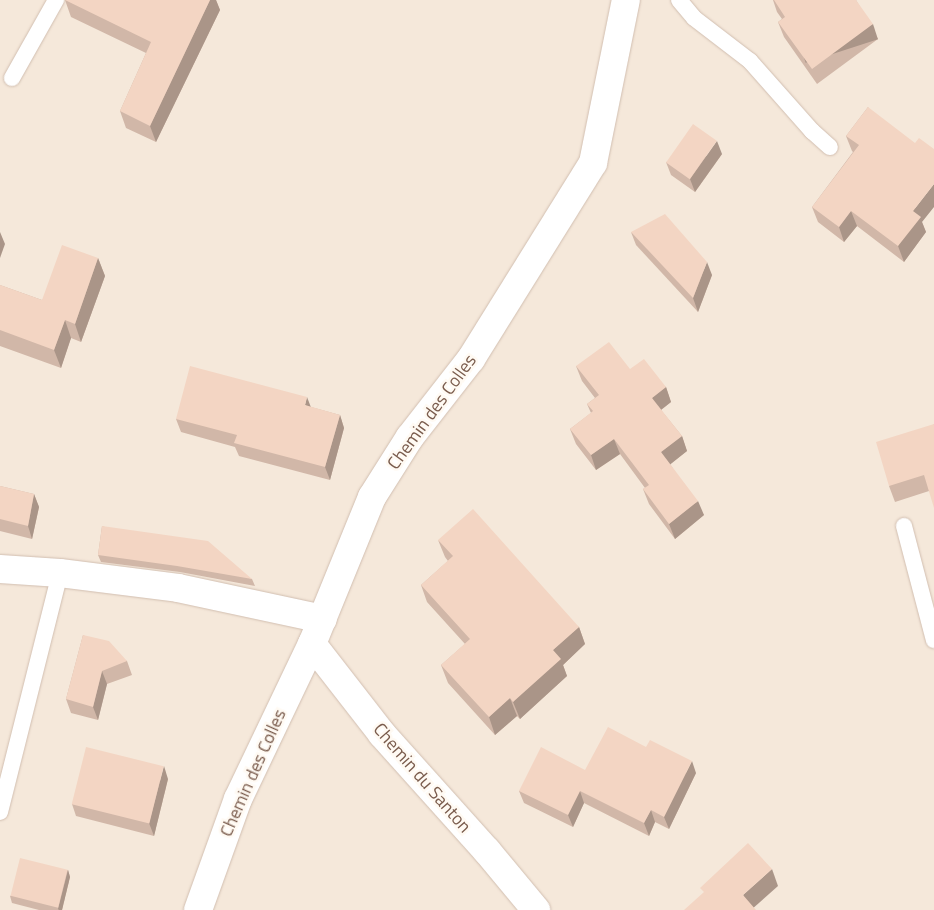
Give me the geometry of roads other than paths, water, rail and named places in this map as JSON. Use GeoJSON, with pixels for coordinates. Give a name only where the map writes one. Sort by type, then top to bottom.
{"type":"FeatureCollection","features":[{"type":"Feature","properties":{"kind":"street","name":"Chemin des Colles"},"geometry":{"type":"LineString","coordinates":[[198,910],[238,799],[312,644],[372,497],[410,437],[471,359],[593,163],[626,0]]}},
{"type":"Feature","properties":{"kind":"street"},"geometry":{"type":"LineString","coordinates":[[0,569],[60,573],[178,588],[323,619]]}},
{"type":"Feature","properties":{"kind":"street","name":"Chemin du Santon"},"geometry":{"type":"LineString","coordinates":[[312,644],[382,734],[487,851],[536,910]]}},
{"type":"Feature","properties":{"kind":"lane"},"geometry":{"type":"LineString","coordinates":[[12,78],[56,0]]}},
{"type":"Feature","properties":{"kind":"lane"},"geometry":{"type":"LineString","coordinates":[[679,0],[694,18],[750,61],[812,131],[830,148]]}},
{"type":"Feature","properties":{"kind":"lane"},"geometry":{"type":"LineString","coordinates":[[904,526],[934,640]]}},
{"type":"Feature","properties":{"kind":"lane"},"geometry":{"type":"LineString","coordinates":[[0,812],[60,573]]}}]}
